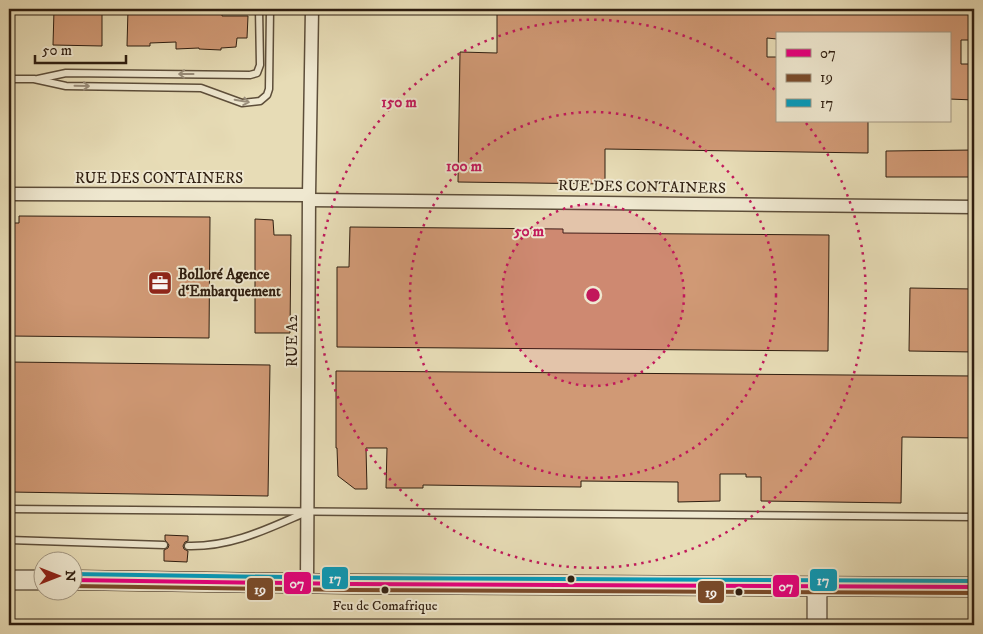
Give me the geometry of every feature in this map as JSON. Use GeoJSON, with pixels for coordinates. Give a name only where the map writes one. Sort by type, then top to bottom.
{"type":"FeatureCollection","features":[{"type":"Feature","properties":{"kind":"main road"},"geometry":{"type":"LineString","coordinates":[[9,580],[32,580]]}},
{"type":"Feature","properties":{"kind":"main road"},"geometry":{"type":"LineString","coordinates":[[82,580],[307,584],[974,587]]}},
{"type":"Feature","properties":{"kind":"main road"},"geometry":{"type":"LineString","coordinates":[[817,586],[817,625]]}},
{"type":"Feature","properties":{"kind":"street","name":"RUE A2"},"geometry":{"type":"LineString","coordinates":[[307,584],[312,9]]}},
{"type":"Feature","properties":{"kind":"street","name":"RUE DES CONTAINERS"},"geometry":{"type":"LineString","coordinates":[[9,194],[974,207]]}},
{"type":"Feature","properties":{"kind":"lane"},"geometry":{"type":"LineString","coordinates":[[34,80],[66,73],[250,75],[257,73],[260,65],[260,9]]}},
{"type":"Feature","properties":{"kind":"lane"},"geometry":{"type":"LineString","coordinates":[[9,79],[34,80],[66,86],[200,88],[242,103],[260,101],[267,95],[269,89],[270,9]]}},
{"type":"Feature","properties":{"kind":"lane"},"geometry":{"type":"LineString","coordinates":[[9,509],[974,517]]}},
{"type":"Feature","properties":{"kind":"lane"},"geometry":{"type":"LineString","coordinates":[[188,546],[227,543],[256,534],[307,511]]}},
{"type":"Feature","properties":{"kind":"lane"},"geometry":{"type":"LineString","coordinates":[[9,540],[164,545]]}},
{"type":"Feature","properties":{"kind":"building"},"geometry":{"type":"Polygon","coordinates":[[[102,9],[102,46],[53,45],[54,10],[102,9]]]}},
{"type":"Feature","properties":{"kind":"building"},"geometry":{"type":"Polygon","coordinates":[[[128,9],[173,9],[174,11],[222,9],[222,16],[248,16],[247,38],[237,38],[236,47],[221,48],[221,50],[199,48],[176,49],[176,42],[150,43],[150,46],[127,46],[128,9]]]}},
{"type":"Feature","properties":{"kind":"building"},"geometry":{"type":"Polygon","coordinates":[[[497,9],[974,9],[974,40],[961,40],[961,64],[974,64],[974,100],[950,99],[950,32],[776,32],[776,39],[767,38],[767,57],[776,57],[776,122],[868,122],[868,153],[605,149],[605,184],[458,182],[460,52],[497,53],[497,9]]]}},
{"type":"Feature","properties":{"kind":"building"},"geometry":{"type":"Polygon","coordinates":[[[974,150],[974,177],[886,177],[886,151],[974,150]]]}},
{"type":"Feature","properties":{"kind":"building"},"geometry":{"type":"Polygon","coordinates":[[[19,216],[210,217],[209,338],[9,336],[9,223],[19,223],[19,216]]]}},
{"type":"Feature","properties":{"kind":"building"},"geometry":{"type":"Polygon","coordinates":[[[255,219],[273,220],[274,235],[291,235],[290,333],[255,333],[255,219]]]}},
{"type":"Feature","properties":{"kind":"building"},"geometry":{"type":"Polygon","coordinates":[[[350,227],[563,229],[563,233],[829,235],[828,351],[337,347],[337,267],[349,267],[350,227]]]}},
{"type":"Feature","properties":{"kind":"building"},"geometry":{"type":"Polygon","coordinates":[[[910,288],[974,289],[974,352],[909,351],[910,288]]]}},
{"type":"Feature","properties":{"kind":"building"},"geometry":{"type":"Polygon","coordinates":[[[9,362],[270,365],[268,496],[9,492],[9,362]]]}},
{"type":"Feature","properties":{"kind":"building"},"geometry":{"type":"Polygon","coordinates":[[[336,371],[974,376],[974,438],[902,437],[901,503],[761,501],[761,477],[746,477],[746,474],[720,474],[720,501],[678,502],[678,482],[581,481],[581,487],[423,485],[423,488],[386,488],[387,448],[366,448],[367,489],[355,489],[338,476],[336,371]]]}},
{"type":"Feature","properties":{"kind":"building"},"geometry":{"type":"Polygon","coordinates":[[[165,535],[188,536],[188,541],[183,546],[188,551],[187,562],[164,561],[164,550],[169,545],[165,540],[165,535]]]}},
{"type":"Feature","properties":{"kind":"transit line","name":"17"},"geometry":{"type":"LineString","coordinates":[[82,574],[351,578],[974,581]]}},
{"type":"Feature","properties":{"kind":"transit line","name":"07"},"geometry":{"type":"LineString","coordinates":[[82,580],[351,584],[974,587]]}},
{"type":"Feature","properties":{"kind":"transit line","name":"19"},"geometry":{"type":"LineString","coordinates":[[82,586],[351,590],[974,593]]}},
{"type":"Feature","properties":{"kind":"place","name":"Bolloré Agence d‘Embarquement"},"geometry":{"type":"Point","coordinates":[160,283]}},
{"type":"Feature","properties":{"kind":"place","name":"Feu de Comafrique"},"geometry":{"type":"Point","coordinates":[385,590]}}]}
